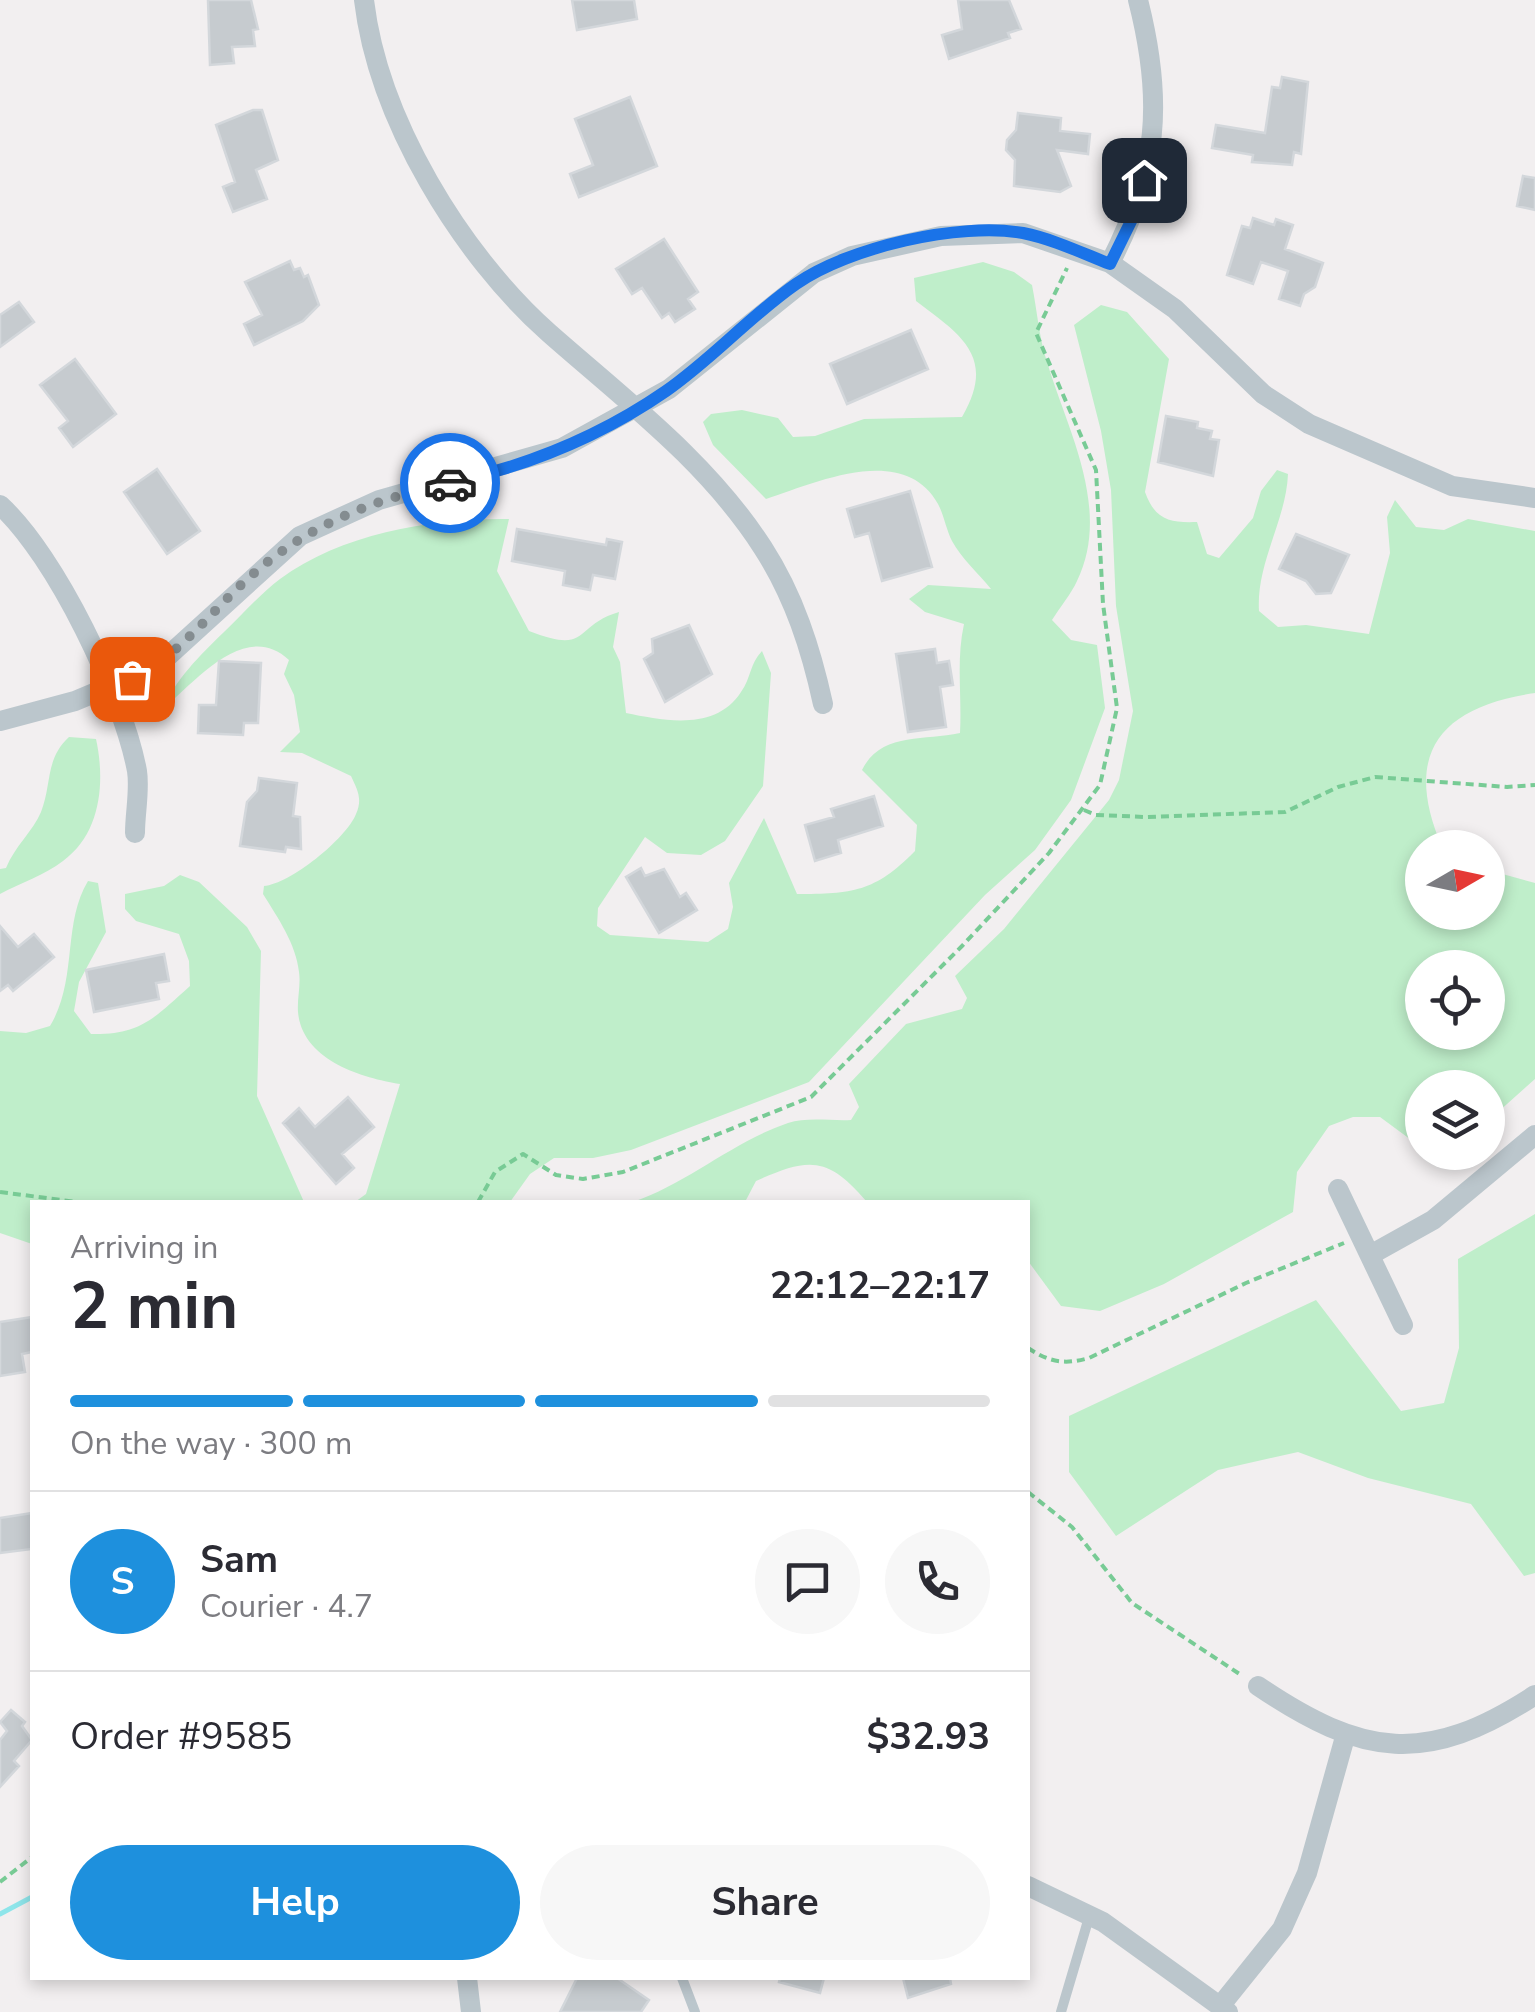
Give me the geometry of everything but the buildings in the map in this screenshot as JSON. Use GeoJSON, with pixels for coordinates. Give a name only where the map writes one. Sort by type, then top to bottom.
{"type":"FeatureCollection","features":[{"type":"Feature","properties":{"kind":"street"},"geometry":{"type":"LineString","coordinates":[[364,0],[383,79],[442,204],[532,316],[640,408],[686,454],[763,548],[804,631],[823,704]]}},
{"type":"Feature","properties":{"kind":"street"},"geometry":{"type":"LineString","coordinates":[[1110,264],[1138,207],[1150,153],[1155,103],[1150,46],[1138,0]]}},
{"type":"Feature","properties":{"kind":"street"},"geometry":{"type":"LineString","coordinates":[[0,721],[29,716],[109,688],[170,656],[247,580],[300,536],[379,500],[562,448],[640,408],[799,282],[852,256],[911,241],[992,231],[1023,233],[1110,264],[1155,292],[1254,387],[1309,424],[1452,486],[1535,498]]}},
{"type":"Feature","properties":{"kind":"street"},"geometry":{"type":"LineString","coordinates":[[0,506],[42,553],[109,688],[138,774],[134,832]]}},
{"type":"Feature","properties":{"kind":"street"},"geometry":{"type":"LineString","coordinates":[[1367,1245],[1433,1220],[1535,1135]]}},
{"type":"Feature","properties":{"kind":"street"},"geometry":{"type":"LineString","coordinates":[[1338,1189],[1404,1325]]}},
{"type":"Feature","properties":{"kind":"street"},"geometry":{"type":"LineString","coordinates":[[1258,1686],[1303,1716],[1346,1737],[1399,1745],[1444,1740],[1496,1720],[1535,1695]]}},
{"type":"Feature","properties":{"kind":"street"},"geometry":{"type":"LineString","coordinates":[[1030,1887],[1090,1914],[1224,2009],[1282,1929],[1308,1873],[1346,1737]]}},
{"type":"Feature","properties":{"kind":"street"},"geometry":{"type":"LineString","coordinates":[[467,1980],[471,2012]]}},
{"type":"Feature","properties":{"kind":"lane"},"geometry":{"type":"LineString","coordinates":[[1060,2012],[1090,1914]]}},
{"type":"Feature","properties":{"kind":"lane"},"geometry":{"type":"LineString","coordinates":[[683,1980],[695,2012]]}},
{"type":"Feature","properties":{"kind":"path"},"geometry":{"type":"LineString","coordinates":[[479,1200],[495,1172],[523,1154],[556,1175],[583,1180],[610,1174],[811,1098],[964,945],[1084,810],[1100,785],[1117,708],[1104,604],[1096,470],[1036,333],[1076,250]]}},
{"type":"Feature","properties":{"kind":"path"},"geometry":{"type":"LineString","coordinates":[[1084,810],[1096,815],[1146,817],[1285,812],[1338,787],[1375,777],[1507,787],[1535,784]]}},
{"type":"Feature","properties":{"kind":"path"},"geometry":{"type":"LineString","coordinates":[[0,1192],[62,1200]]}},
{"type":"Feature","properties":{"kind":"path"},"geometry":{"type":"LineString","coordinates":[[1030,1349],[1047,1360],[1070,1364],[1246,1283],[1367,1245]]}},
{"type":"Feature","properties":{"kind":"path"},"geometry":{"type":"LineString","coordinates":[[1030,1495],[1072,1528],[1132,1603],[1258,1686]]}},
{"type":"Feature","properties":{"kind":"path"},"geometry":{"type":"LineString","coordinates":[[0,1882],[30,1859]]}},
{"type":"Feature","properties":{"kind":"green space"},"geometry":{"type":"Polygon","coordinates":[[[983,262],[1014,272],[1032,285],[1044,353],[1083,470],[1090,526],[1087,554],[1075,586],[1052,620],[1071,640],[1097,645],[1105,708],[1071,800],[1035,850],[985,895],[809,1082],[631,1150],[593,1158],[554,1158],[530,1174],[511,1200],[358,1200],[366,1194],[400,1084],[336,1064],[310,1043],[298,1012],[299,977],[294,951],[263,894],[264,886],[302,869],[341,836],[358,809],[357,790],[351,776],[302,753],[280,752],[300,732],[294,695],[284,674],[289,660],[272,649],[238,650],[221,659],[162,710],[174,688],[258,598],[305,563],[331,550],[390,531],[450,521],[509,519],[497,571],[529,631],[549,638],[572,639],[619,612],[613,647],[620,662],[626,713],[657,719],[704,718],[730,704],[744,687],[762,651],[771,673],[763,786],[725,841],[701,855],[667,853],[645,837],[598,908],[597,926],[610,935],[708,942],[728,929],[733,907],[729,883],[764,818],[797,894],[848,891],[875,883],[915,851],[917,825],[862,770],[880,749],[892,744],[960,733],[964,624],[925,612],[909,599],[928,585],[991,589],[956,547],[938,504],[923,485],[903,475],[858,472],[766,499],[713,445],[703,422],[711,414],[742,410],[778,418],[793,437],[815,436],[864,419],[962,417],[972,396],[975,363],[960,337],[916,301],[914,278],[983,262]]]}},
{"type":"Feature","properties":{"kind":"green space"},"geometry":{"type":"Polygon","coordinates":[[[1101,305],[1127,312],[1169,359],[1145,492],[1159,514],[1179,522],[1197,522],[1207,554],[1219,558],[1253,518],[1261,491],[1277,470],[1288,474],[1259,593],[1259,611],[1278,627],[1306,625],[1369,634],[1390,553],[1387,517],[1395,500],[1416,527],[1444,530],[1468,519],[1535,531],[1535,693],[1474,710],[1453,723],[1438,740],[1429,761],[1426,786],[1436,830],[1405,830],[1405,930],[1505,930],[1505,875],[1535,883],[1535,1079],[1505,1106],[1505,1070],[1405,1070],[1405,1135],[1380,1117],[1353,1117],[1329,1126],[1297,1172],[1293,1212],[1164,1284],[1100,1311],[1061,1306],[1030,1264],[1030,1200],[865,1200],[828,1169],[803,1165],[756,1181],[746,1200],[638,1200],[788,1123],[851,1120],[859,1107],[849,1084],[906,1024],[962,1009],[967,998],[955,976],[1004,929],[1109,800],[1119,780],[1133,711],[1116,606],[1111,490],[1101,431],[1074,325],[1101,305]]]}},
{"type":"Feature","properties":{"kind":"green space"},"geometry":{"type":"Polygon","coordinates":[[[69,737],[96,739],[100,788],[93,821],[86,836],[63,861],[0,894],[0,869],[6,868],[38,819],[52,763],[69,737]]]}},
{"type":"Feature","properties":{"kind":"green space"},"geometry":{"type":"Polygon","coordinates":[[[180,875],[199,882],[247,927],[261,951],[257,1096],[303,1200],[30,1200],[30,1243],[0,1233],[0,1031],[26,1033],[50,1026],[64,990],[75,915],[88,881],[98,883],[106,932],[79,982],[74,1011],[91,1034],[135,1028],[190,986],[189,961],[179,934],[136,921],[125,909],[125,894],[164,886],[180,875]]]}},
{"type":"Feature","properties":{"kind":"green space"},"geometry":{"type":"Polygon","coordinates":[[[1535,1214],[1535,1573],[1524,1576],[1471,1504],[1368,1478],[1298,1452],[1218,1470],[1116,1536],[1069,1472],[1069,1416],[1316,1300],[1401,1411],[1444,1403],[1459,1348],[1458,1259],[1535,1214]]]}},
{"type":"Feature","properties":{"kind":"waterway"},"geometry":{"type":"LineString","coordinates":[[0,1914],[30,1898]]}},
{"type":"Feature","properties":{"kind":"way so far"},"geometry":{"type":"LineString","coordinates":[[132,679],[170,656],[247,580],[300,536],[379,500],[450,483]]}},
{"type":"Feature","properties":{"kind":"route"},"geometry":{"type":"LineString","coordinates":[[450,483],[520,463],[603,429],[669,389],[799,282],[852,256],[941,236],[1002,231],[1046,239],[1110,264],[1138,207],[1144,180]]}}]}
